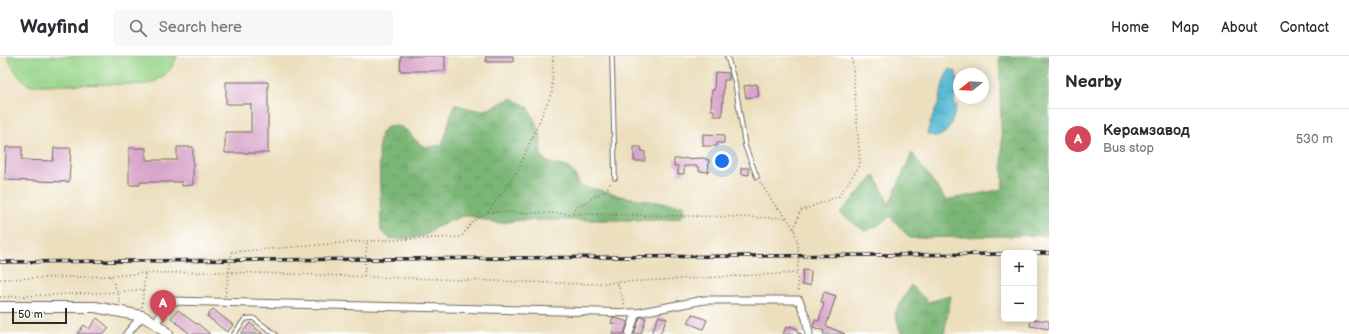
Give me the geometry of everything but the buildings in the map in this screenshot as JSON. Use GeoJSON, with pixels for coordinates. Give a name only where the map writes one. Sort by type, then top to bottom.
{"type":"FeatureCollection","features":[{"type":"Feature","properties":{"kind":"street"},"geometry":{"type":"LineString","coordinates":[[156,323],[172,301],[636,313],[704,300],[799,300],[806,318],[809,334]]}},
{"type":"Feature","properties":{"kind":"street"},"geometry":{"type":"LineString","coordinates":[[0,307],[94,307],[142,316],[156,323],[168,334]]}},
{"type":"Feature","properties":{"kind":"street"},"geometry":{"type":"LineString","coordinates":[[629,334],[636,313]]}},
{"type":"Feature","properties":{"kind":"street"},"geometry":{"type":"LineString","coordinates":[[129,333],[142,316]]}},
{"type":"Feature","properties":{"kind":"lane"},"geometry":{"type":"LineString","coordinates":[[612,56],[615,178]]}},
{"type":"Feature","properties":{"kind":"lane"},"geometry":{"type":"LineString","coordinates":[[727,56],[735,83],[745,146],[757,177]]}},
{"type":"Feature","properties":{"kind":"lane"},"geometry":{"type":"LineString","coordinates":[[234,334],[245,319],[253,318],[275,334]]}},
{"type":"Feature","properties":{"kind":"path"},"geometry":{"type":"LineString","coordinates":[[224,302],[232,252],[367,241],[461,237],[473,221],[488,212],[518,170],[552,92],[553,56]]}},
{"type":"Feature","properties":{"kind":"path"},"geometry":{"type":"LineString","coordinates":[[794,229],[800,211],[839,196],[860,165],[852,56]]}},
{"type":"Feature","properties":{"kind":"path"},"geometry":{"type":"LineString","coordinates":[[757,177],[767,194],[794,229],[799,256],[797,273],[799,300]]}},
{"type":"Feature","properties":{"kind":"path"},"geometry":{"type":"LineString","coordinates":[[573,213],[575,208],[605,191],[615,178]]}},
{"type":"Feature","properties":{"kind":"path"},"geometry":{"type":"LineString","coordinates":[[488,212],[787,218]]}},
{"type":"Feature","properties":{"kind":"path"},"geometry":{"type":"LineString","coordinates":[[364,276],[367,241]]}},
{"type":"Feature","properties":{"kind":"path"},"geometry":{"type":"LineString","coordinates":[[0,279],[110,276],[145,273],[228,272],[618,284],[797,273]]}},
{"type":"Feature","properties":{"kind":"path"},"geometry":{"type":"LineString","coordinates":[[142,316],[145,273]]}},
{"type":"Feature","properties":{"kind":"path"},"geometry":{"type":"LineString","coordinates":[[110,276],[118,292],[122,312]]}},
{"type":"Feature","properties":{"kind":"path"},"geometry":{"type":"LineString","coordinates":[[618,284],[627,313]]}},
{"type":"Feature","properties":{"kind":"path"},"geometry":{"type":"LineString","coordinates":[[0,296],[118,292],[144,289]]}},
{"type":"Feature","properties":{"kind":"green space"},"geometry":{"type":"Polygon","coordinates":[[[7,56],[177,56],[172,66],[166,73],[159,79],[149,84],[29,85],[16,72],[7,56]]]}},
{"type":"Feature","properties":{"kind":"green space"},"geometry":{"type":"Polygon","coordinates":[[[999,56],[1049,56],[1049,235],[910,238],[890,216],[879,225],[865,231],[840,213],[875,175],[889,205],[912,153],[946,200],[1003,189],[999,56]]]}},
{"type":"Feature","properties":{"kind":"green space"},"geometry":{"type":"Polygon","coordinates":[[[512,98],[529,108],[541,137],[540,151],[542,157],[551,164],[565,166],[568,168],[581,186],[609,192],[619,196],[675,205],[684,205],[686,214],[678,218],[668,220],[521,220],[501,223],[471,216],[462,216],[435,228],[428,234],[418,237],[399,239],[389,238],[381,231],[379,145],[381,133],[387,127],[397,126],[403,128],[420,144],[426,147],[433,147],[442,144],[455,104],[476,110],[486,110],[512,98]]]}},
{"type":"Feature","properties":{"kind":"green space"},"geometry":{"type":"Polygon","coordinates":[[[911,285],[928,302],[951,296],[944,334],[901,334],[895,313],[911,285]]]}},
{"type":"Feature","properties":{"kind":"water"},"geometry":{"type":"Polygon","coordinates":[[[950,69],[953,70],[953,104],[956,104],[957,106],[948,129],[940,136],[934,136],[927,134],[947,73],[950,69]]]}},
{"type":"Feature","properties":{"kind":"railway"},"geometry":{"type":"LineString","coordinates":[[1037,253],[1049,253]]}},
{"type":"Feature","properties":{"kind":"railway"},"geometry":{"type":"LineString","coordinates":[[0,262],[1001,254]]}},
{"type":"Feature","properties":{"kind":"place","name":"Керамзавод"},"geometry":{"type":"Point","coordinates":[163,323]}}]}
